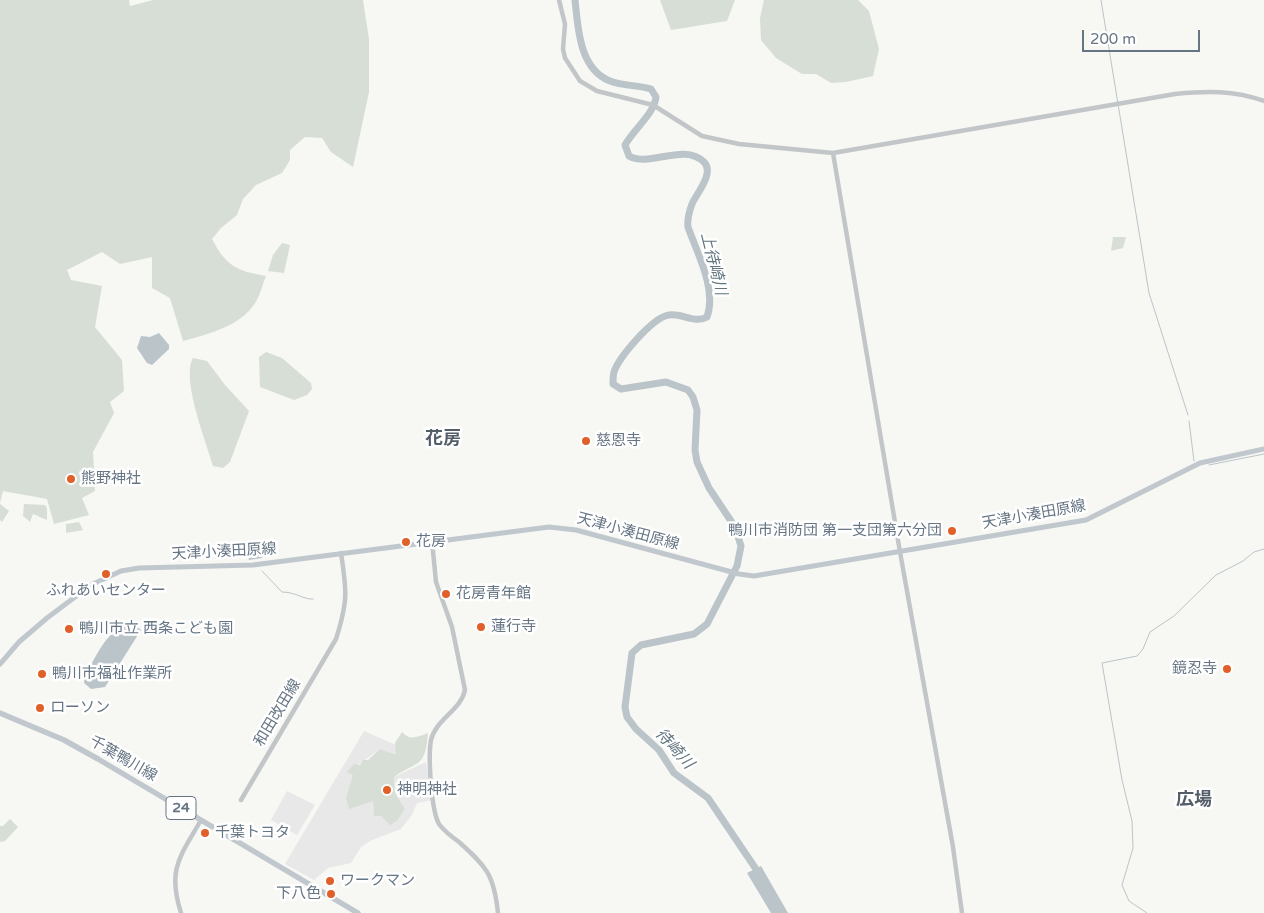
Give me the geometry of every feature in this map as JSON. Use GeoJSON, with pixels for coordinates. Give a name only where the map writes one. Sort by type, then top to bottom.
{"type":"FeatureCollection","features":[{"type":"Feature","properties":{"kind":"main road","name":"天津小湊田原線"},"geometry":{"type":"LineString","coordinates":[[0,664],[19,642],[91,585],[115,573],[139,568],[242,566],[543,527],[559,527],[748,576],[776,573],[1086,520],[1200,463],[1264,450]]}},
{"type":"Feature","properties":{"kind":"main road","name":"千葉鴨川線"},"geometry":{"type":"LineString","coordinates":[[0,713],[76,746],[358,913]]}},
{"type":"Feature","properties":{"kind":"street"},"geometry":{"type":"LineString","coordinates":[[559,0],[564,24],[563,49],[577,79],[597,91],[637,99],[665,111],[702,136],[739,144],[833,153],[1184,93],[1203,91],[1238,93],[1264,101]]}},
{"type":"Feature","properties":{"kind":"street"},"geometry":{"type":"LineString","coordinates":[[833,153],[900,552],[953,847],[962,913]]}},
{"type":"Feature","properties":{"kind":"street"},"geometry":{"type":"LineString","coordinates":[[432,541],[436,582],[442,603],[451,621],[465,690],[463,698],[435,730],[431,740],[430,770],[436,814],[441,826],[476,857],[487,870],[494,888],[498,913]]}},
{"type":"Feature","properties":{"kind":"street","name":"和田改田線"},"geometry":{"type":"LineString","coordinates":[[241,800],[336,638],[345,611],[347,594],[341,553]]}},
{"type":"Feature","properties":{"kind":"street"},"geometry":{"type":"LineString","coordinates":[[181,913],[174,884],[176,865],[201,820]]}},
{"type":"Feature","properties":{"kind":"shaded area"},"geometry":{"type":"Polygon","coordinates":[[[0,0],[129,0],[130,6],[153,0],[363,0],[369,39],[369,92],[353,167],[331,152],[322,138],[305,137],[290,150],[290,160],[282,173],[256,185],[243,199],[237,215],[221,228],[212,239],[222,255],[233,266],[247,272],[266,276],[258,298],[252,307],[235,322],[215,331],[183,341],[170,298],[152,288],[152,257],[120,264],[102,252],[67,270],[71,280],[102,286],[95,327],[122,360],[124,391],[110,402],[114,413],[93,452],[95,491],[82,498],[89,515],[54,524],[47,499],[3,491],[0,503],[0,0]]]}},
{"type":"Feature","properties":{"kind":"shaded area"},"geometry":{"type":"Polygon","coordinates":[[[660,0],[735,0],[727,21],[671,30],[660,0]]]}},
{"type":"Feature","properties":{"kind":"shaded area"},"geometry":{"type":"Polygon","coordinates":[[[764,0],[858,0],[869,11],[879,49],[873,76],[831,83],[816,74],[802,74],[776,58],[761,40],[760,18],[764,0]]]}},
{"type":"Feature","properties":{"kind":"shaded area"},"geometry":{"type":"Polygon","coordinates":[[[1113,237],[1126,237],[1123,248],[1111,251],[1113,237]]]}},
{"type":"Feature","properties":{"kind":"shaded area"},"geometry":{"type":"Polygon","coordinates":[[[282,243],[290,245],[284,273],[268,271],[273,255],[282,243]]]}},
{"type":"Feature","properties":{"kind":"shaded area"},"geometry":{"type":"Polygon","coordinates":[[[159,333],[169,345],[169,349],[152,365],[147,363],[137,348],[141,336],[150,337],[159,333]]]}},
{"type":"Feature","properties":{"kind":"shaded area"},"geometry":{"type":"Polygon","coordinates":[[[266,352],[282,358],[311,383],[312,389],[307,395],[294,400],[260,387],[259,357],[266,352]]]}},
{"type":"Feature","properties":{"kind":"shaded area"},"geometry":{"type":"Polygon","coordinates":[[[193,358],[207,361],[225,385],[249,411],[230,462],[223,468],[213,466],[196,411],[190,380],[190,368],[193,358]]]}},
{"type":"Feature","properties":{"kind":"shaded area"},"geometry":{"type":"Polygon","coordinates":[[[0,504],[9,511],[2,522],[0,520],[0,504]]]}},
{"type":"Feature","properties":{"kind":"shaded area"},"geometry":{"type":"Polygon","coordinates":[[[24,504],[45,505],[47,508],[47,520],[33,514],[30,522],[23,516],[24,504]]]}},
{"type":"Feature","properties":{"kind":"shaded area"},"geometry":{"type":"Polygon","coordinates":[[[79,522],[83,530],[66,533],[66,524],[79,522]]]}},
{"type":"Feature","properties":{"kind":"shaded area"},"geometry":{"type":"Polygon","coordinates":[[[247,541],[264,543],[262,558],[249,560],[245,552],[247,541]]]}},
{"type":"Feature","properties":{"kind":"shaded area"},"geometry":{"type":"Polygon","coordinates":[[[127,623],[136,624],[141,630],[105,687],[91,689],[84,683],[85,676],[93,661],[107,639],[119,627],[127,623]]]}},
{"type":"Feature","properties":{"kind":"shaded area"},"geometry":{"type":"Polygon","coordinates":[[[364,731],[396,745],[396,756],[380,749],[358,765],[346,798],[373,801],[373,809],[390,824],[397,821],[405,809],[395,793],[394,777],[426,762],[432,800],[417,803],[412,815],[401,829],[372,840],[361,847],[351,863],[328,868],[314,880],[285,864],[364,731]]]}},
{"type":"Feature","properties":{"kind":"shaded area"},"geometry":{"type":"Polygon","coordinates":[[[402,732],[408,737],[417,737],[428,733],[427,745],[425,753],[419,762],[394,777],[395,793],[405,809],[397,821],[390,825],[381,816],[374,816],[373,801],[349,809],[346,798],[353,775],[347,772],[354,764],[360,765],[363,760],[368,760],[380,749],[396,755],[395,743],[402,732]]]}},
{"type":"Feature","properties":{"kind":"shaded area"},"geometry":{"type":"Polygon","coordinates":[[[287,791],[315,805],[297,835],[271,820],[287,791]]]}},
{"type":"Feature","properties":{"kind":"shaded area"},"geometry":{"type":"Polygon","coordinates":[[[10,819],[18,827],[5,841],[0,842],[0,826],[3,826],[10,819]]]}},
{"type":"Feature","properties":{"kind":"shaded area"},"geometry":{"type":"Polygon","coordinates":[[[761,866],[788,913],[771,913],[747,873],[761,866]]]}},
{"type":"Feature","properties":{"kind":"waterway","name":"上待崎川"},"geometry":{"type":"LineString","coordinates":[[575,0],[582,46],[592,67],[610,81],[651,89],[656,97],[652,109],[625,145],[629,156],[637,159],[646,159],[687,154],[696,156],[707,167],[704,183],[692,204],[688,224],[708,283],[710,295],[707,317],[702,319],[693,319],[679,315],[662,317],[646,330],[622,357],[614,372],[613,384],[621,389],[666,382],[688,390],[693,397],[697,410],[695,450],[697,462],[709,488],[735,527],[741,546],[737,566],[707,624],[694,634],[641,645],[632,653],[625,707],[627,717],[636,729],[659,750],[674,773],[708,798],[760,875]]}},
{"type":"Feature","properties":{"kind":"waterway"},"geometry":{"type":"LineString","coordinates":[[1101,0],[1149,293],[1188,415]]}},
{"type":"Feature","properties":{"kind":"waterway"},"geometry":{"type":"LineString","coordinates":[[1189,421],[1194,461]]}},
{"type":"Feature","properties":{"kind":"waterway"},"geometry":{"type":"LineString","coordinates":[[1209,465],[1264,454]]}},
{"type":"Feature","properties":{"kind":"waterway"},"geometry":{"type":"LineString","coordinates":[[1147,913],[1129,901],[1122,885],[1133,848],[1132,821],[1122,780],[1102,663],[1137,656],[1143,649],[1150,632],[1174,616],[1216,575],[1243,561],[1254,552],[1264,549]]}},
{"type":"Feature","properties":{"kind":"waterway"},"geometry":{"type":"LineString","coordinates":[[262,571],[282,592],[313,599]]}},
{"type":"Feature","properties":{"kind":"place","name":"慈恩寺"},"geometry":{"type":"Point","coordinates":[586,441]}},
{"type":"Feature","properties":{"kind":"place","name":"熊野神社"},"geometry":{"type":"Point","coordinates":[71,479]}},
{"type":"Feature","properties":{"kind":"place","name":"鴨川市消防団 第一支団第六分団"},"geometry":{"type":"Point","coordinates":[952,531]}},
{"type":"Feature","properties":{"kind":"place","name":"花房"},"geometry":{"type":"Point","coordinates":[406,542]}},
{"type":"Feature","properties":{"kind":"place","name":"ふれあいセンター"},"geometry":{"type":"Point","coordinates":[106,574]}},
{"type":"Feature","properties":{"kind":"place","name":"花房青年館"},"geometry":{"type":"Point","coordinates":[446,594]}},
{"type":"Feature","properties":{"kind":"place","name":"蓮行寺"},"geometry":{"type":"Point","coordinates":[481,627]}},
{"type":"Feature","properties":{"kind":"place","name":"鴨川市立 西条こども園"},"geometry":{"type":"Point","coordinates":[69,629]}},
{"type":"Feature","properties":{"kind":"place","name":"鏡忍寺"},"geometry":{"type":"Point","coordinates":[1227,669]}},
{"type":"Feature","properties":{"kind":"place","name":"鴨川市福祉作業所"},"geometry":{"type":"Point","coordinates":[42,674]}},
{"type":"Feature","properties":{"kind":"place","name":"ローソン"},"geometry":{"type":"Point","coordinates":[40,708]}},
{"type":"Feature","properties":{"kind":"place","name":"神明神社"},"geometry":{"type":"Point","coordinates":[387,790]}},
{"type":"Feature","properties":{"kind":"place","name":"千葉トヨタ"},"geometry":{"type":"Point","coordinates":[205,833]}},
{"type":"Feature","properties":{"kind":"place","name":"ワークマン"},"geometry":{"type":"Point","coordinates":[330,881]}},
{"type":"Feature","properties":{"kind":"place","name":"下八色"},"geometry":{"type":"Point","coordinates":[331,894]}},
{"type":"Feature","properties":{"kind":"district","name":"花房"},"geometry":{"type":"Point","coordinates":[443,439]}},
{"type":"Feature","properties":{"kind":"district","name":"広場"},"geometry":{"type":"Point","coordinates":[1194,800]}},
{"type":"Feature","properties":{"kind":"water label","name":"待崎川"},"geometry":{"type":"Point","coordinates":[674,749]}}]}
